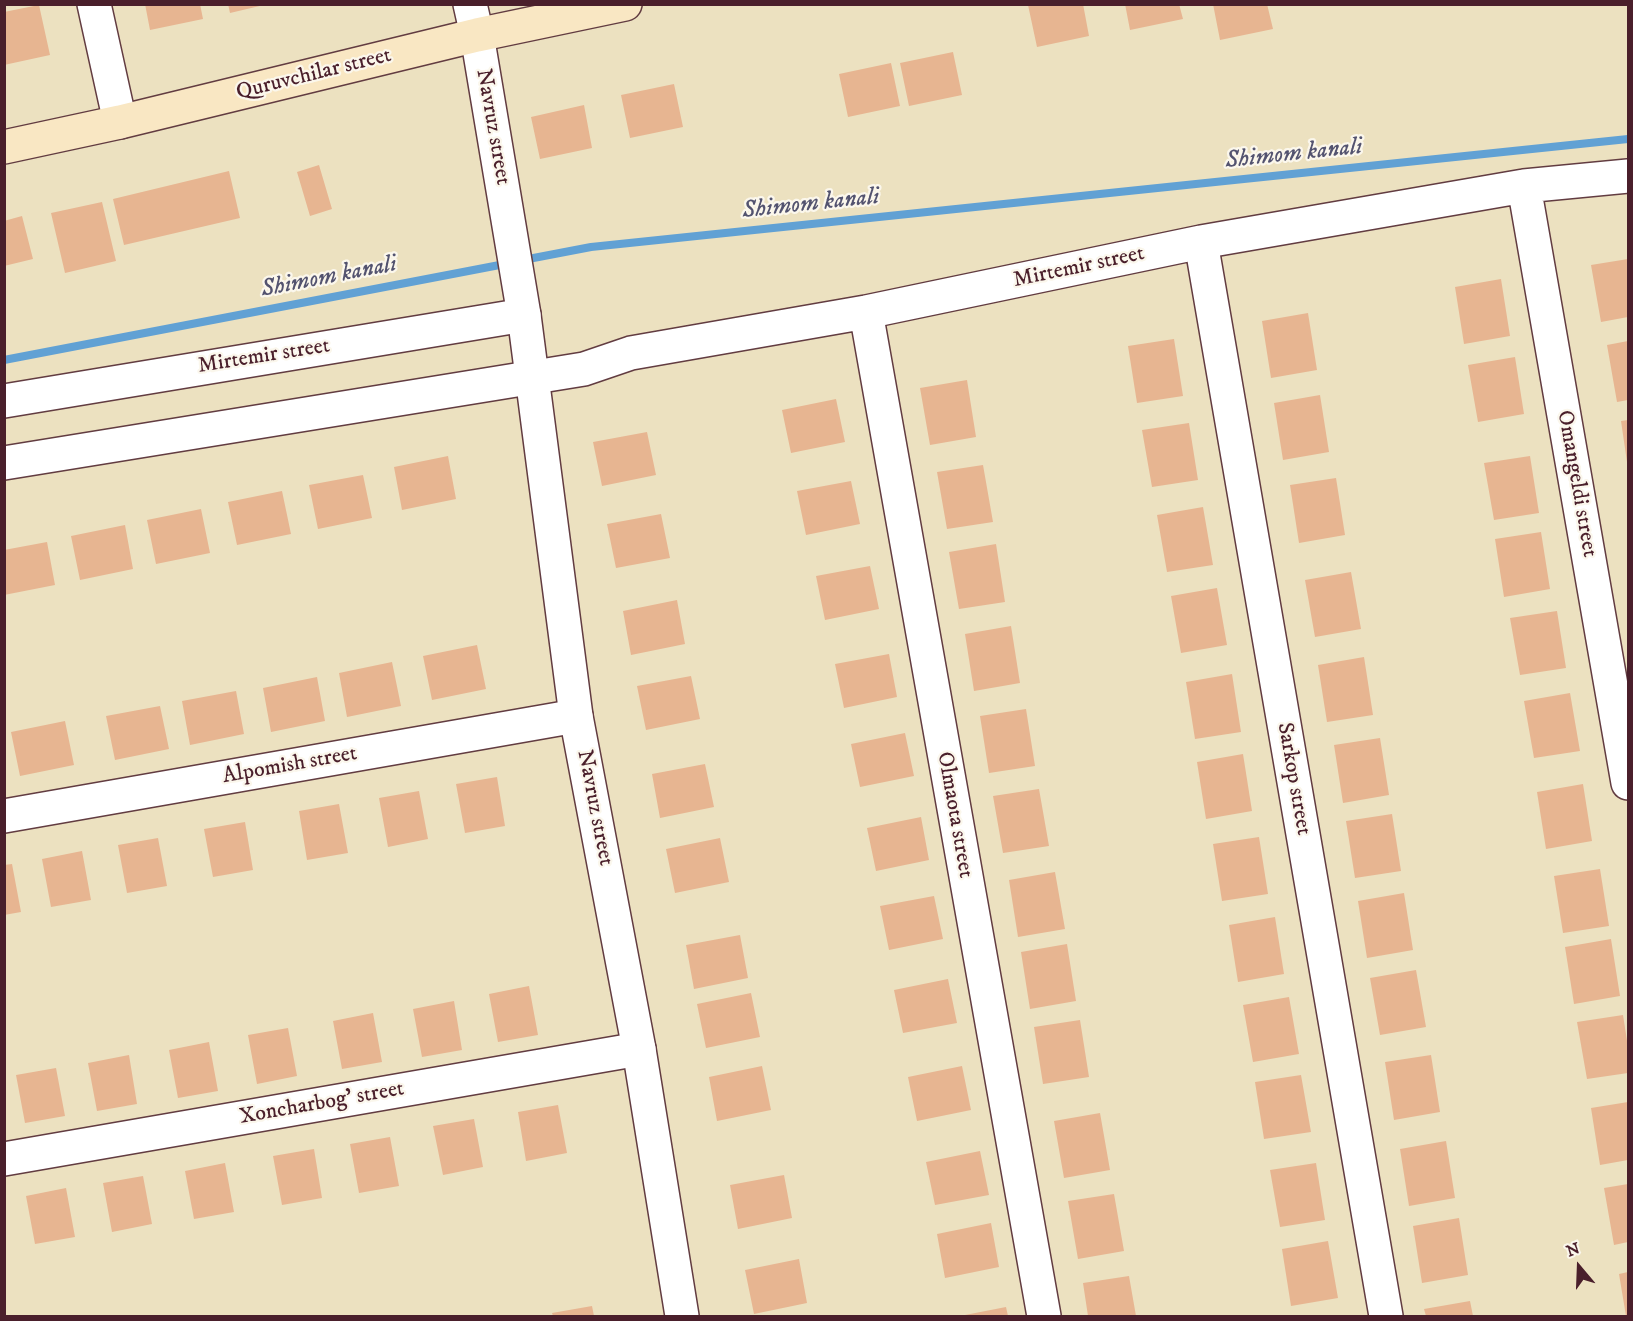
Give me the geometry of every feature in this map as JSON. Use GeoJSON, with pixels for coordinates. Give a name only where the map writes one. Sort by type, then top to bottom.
{"type":"FeatureCollection","features":[{"type":"Feature","properties":{"kind":"main road","name":"Quruvchilar street"},"geometry":{"type":"LineString","coordinates":[[4,147],[120,122],[474,20],[625,4]]}},
{"type":"Feature","properties":{"kind":"street"},"geometry":{"type":"LineString","coordinates":[[94,4],[120,122]]}},
{"type":"Feature","properties":{"kind":"street","name":"Navruz street"},"geometry":{"type":"LineString","coordinates":[[474,20],[523,306],[576,716],[639,1049],[682,1317]]}},
{"type":"Feature","properties":{"kind":"street","name":"Mirtemir street"},"geometry":{"type":"LineString","coordinates":[[4,463],[584,369],[631,353],[866,312],[1201,242],[1524,186],[1629,176]]}},
{"type":"Feature","properties":{"kind":"street","name":"Omangeldi street"},"geometry":{"type":"LineString","coordinates":[[1524,186],[1629,783]]}},
{"type":"Feature","properties":{"kind":"street","name":"Sarkop street"},"geometry":{"type":"LineString","coordinates":[[1201,242],[1386,1317]]}},
{"type":"Feature","properties":{"kind":"street","name":"Mirtemir street"},"geometry":{"type":"LineString","coordinates":[[4,401],[523,306]]}},
{"type":"Feature","properties":{"kind":"street","name":"Olmaota street"},"geometry":{"type":"LineString","coordinates":[[866,312],[1044,1317]]}},
{"type":"Feature","properties":{"kind":"street","name":"Alpomish street"},"geometry":{"type":"LineString","coordinates":[[4,816],[576,716]]}},
{"type":"Feature","properties":{"kind":"street","name":"Xoncharbog' street"},"geometry":{"type":"LineString","coordinates":[[4,1159],[639,1049]]}},
{"type":"Feature","properties":{"kind":"building"},"geometry":{"type":"Polygon","coordinates":[[[145,4],[200,4],[203,19],[150,30],[145,4]]]}},
{"type":"Feature","properties":{"kind":"building"},"geometry":{"type":"Polygon","coordinates":[[[228,4],[264,4],[264,5],[230,13],[228,4]]]}},
{"type":"Feature","properties":{"kind":"building"},"geometry":{"type":"Polygon","coordinates":[[[1083,4],[1089,36],[1037,47],[1028,5],[1083,4]]]}},
{"type":"Feature","properties":{"kind":"building"},"geometry":{"type":"Polygon","coordinates":[[[1125,4],[1179,4],[1183,19],[1130,30],[1125,4]]]}},
{"type":"Feature","properties":{"kind":"building"},"geometry":{"type":"Polygon","coordinates":[[[1213,4],[1267,4],[1273,29],[1220,40],[1213,4]]]}},
{"type":"Feature","properties":{"kind":"building"},"geometry":{"type":"Polygon","coordinates":[[[39,5],[50,55],[4,65],[4,12],[39,5]]]}},
{"type":"Feature","properties":{"kind":"building"},"geometry":{"type":"Polygon","coordinates":[[[953,52],[962,95],[909,106],[900,63],[953,52]]]}},
{"type":"Feature","properties":{"kind":"building"},"geometry":{"type":"Polygon","coordinates":[[[891,63],[900,106],[848,117],[839,74],[891,63]]]}},
{"type":"Feature","properties":{"kind":"building"},"geometry":{"type":"Polygon","coordinates":[[[674,84],[683,127],[630,138],[621,95],[674,84]]]}},
{"type":"Feature","properties":{"kind":"building"},"geometry":{"type":"Polygon","coordinates":[[[584,105],[592,148],[540,159],[531,117],[584,105]]]}},
{"type":"Feature","properties":{"kind":"building"},"geometry":{"type":"Polygon","coordinates":[[[319,165],[332,209],[310,216],[297,172],[319,165]]]}},
{"type":"Feature","properties":{"kind":"building"},"geometry":{"type":"Polygon","coordinates":[[[229,171],[240,218],[124,245],[113,199],[229,171]]]}},
{"type":"Feature","properties":{"kind":"building"},"geometry":{"type":"Polygon","coordinates":[[[102,202],[116,261],[65,273],[51,213],[102,202]]]}},
{"type":"Feature","properties":{"kind":"building"},"geometry":{"type":"Polygon","coordinates":[[[22,216],[33,259],[4,266],[4,221],[22,216]]]}},
{"type":"Feature","properties":{"kind":"building"},"geometry":{"type":"Polygon","coordinates":[[[1628,259],[1628,317],[1601,322],[1591,265],[1628,259]]]}},
{"type":"Feature","properties":{"kind":"building"},"geometry":{"type":"Polygon","coordinates":[[[1501,279],[1510,336],[1464,344],[1455,287],[1501,279]]]}},
{"type":"Feature","properties":{"kind":"building"},"geometry":{"type":"Polygon","coordinates":[[[1308,313],[1317,370],[1271,378],[1262,321],[1308,313]]]}},
{"type":"Feature","properties":{"kind":"building"},"geometry":{"type":"Polygon","coordinates":[[[1174,339],[1183,396],[1137,403],[1128,346],[1174,339]]]}},
{"type":"Feature","properties":{"kind":"building"},"geometry":{"type":"Polygon","coordinates":[[[1628,341],[1628,400],[1617,402],[1607,345],[1628,341]]]}},
{"type":"Feature","properties":{"kind":"building"},"geometry":{"type":"Polygon","coordinates":[[[1515,357],[1524,414],[1478,422],[1468,365],[1515,357]]]}},
{"type":"Feature","properties":{"kind":"building"},"geometry":{"type":"Polygon","coordinates":[[[967,380],[976,437],[930,445],[920,388],[967,380]]]}},
{"type":"Feature","properties":{"kind":"building"},"geometry":{"type":"Polygon","coordinates":[[[1320,395],[1329,452],[1283,460],[1274,403],[1320,395]]]}},
{"type":"Feature","properties":{"kind":"building"},"geometry":{"type":"Polygon","coordinates":[[[836,399],[845,442],[791,453],[782,410],[836,399]]]}},
{"type":"Feature","properties":{"kind":"building"},"geometry":{"type":"Polygon","coordinates":[[[1628,420],[1628,461],[1627,462],[1621,421],[1628,420]]]}},
{"type":"Feature","properties":{"kind":"building"},"geometry":{"type":"Polygon","coordinates":[[[1189,423],[1198,480],[1152,487],[1142,430],[1189,423]]]}},
{"type":"Feature","properties":{"kind":"building"},"geometry":{"type":"Polygon","coordinates":[[[647,432],[656,475],[602,486],[593,442],[647,432]]]}},
{"type":"Feature","properties":{"kind":"building"},"geometry":{"type":"Polygon","coordinates":[[[448,456],[456,499],[402,510],[394,467],[448,456]]]}},
{"type":"Feature","properties":{"kind":"building"},"geometry":{"type":"Polygon","coordinates":[[[1530,456],[1539,513],[1494,520],[1484,463],[1530,456]]]}},
{"type":"Feature","properties":{"kind":"building"},"geometry":{"type":"Polygon","coordinates":[[[983,465],[993,522],[947,529],[937,472],[983,465]]]}},
{"type":"Feature","properties":{"kind":"building"},"geometry":{"type":"Polygon","coordinates":[[[363,475],[372,518],[318,529],[309,485],[363,475]]]}},
{"type":"Feature","properties":{"kind":"building"},"geometry":{"type":"Polygon","coordinates":[[[1336,478],[1345,535],[1299,543],[1290,485],[1336,478]]]}},
{"type":"Feature","properties":{"kind":"building"},"geometry":{"type":"Polygon","coordinates":[[[851,481],[860,524],[806,535],[797,491],[851,481]]]}},
{"type":"Feature","properties":{"kind":"building"},"geometry":{"type":"Polygon","coordinates":[[[282,491],[291,534],[237,545],[228,502],[282,491]]]}},
{"type":"Feature","properties":{"kind":"building"},"geometry":{"type":"Polygon","coordinates":[[[1203,507],[1213,565],[1167,572],[1157,515],[1203,507]]]}},
{"type":"Feature","properties":{"kind":"building"},"geometry":{"type":"Polygon","coordinates":[[[201,509],[210,553],[156,564],[147,520],[201,509]]]}},
{"type":"Feature","properties":{"kind":"building"},"geometry":{"type":"Polygon","coordinates":[[[661,514],[670,558],[616,568],[607,524],[661,514]]]}},
{"type":"Feature","properties":{"kind":"building"},"geometry":{"type":"Polygon","coordinates":[[[125,525],[133,569],[80,580],[71,536],[125,525]]]}},
{"type":"Feature","properties":{"kind":"building"},"geometry":{"type":"Polygon","coordinates":[[[1541,532],[1550,589],[1504,597],[1495,539],[1541,532]]]}},
{"type":"Feature","properties":{"kind":"building"},"geometry":{"type":"Polygon","coordinates":[[[47,542],[55,585],[4,595],[4,550],[47,542]]]}},
{"type":"Feature","properties":{"kind":"building"},"geometry":{"type":"Polygon","coordinates":[[[996,544],[1005,602],[959,609],[949,552],[996,544]]]}},
{"type":"Feature","properties":{"kind":"building"},"geometry":{"type":"Polygon","coordinates":[[[870,566],[879,609],[825,620],[816,576],[870,566]]]}},
{"type":"Feature","properties":{"kind":"building"},"geometry":{"type":"Polygon","coordinates":[[[1351,572],[1361,629],[1315,637],[1305,580],[1351,572]]]}},
{"type":"Feature","properties":{"kind":"building"},"geometry":{"type":"Polygon","coordinates":[[[1217,588],[1227,645],[1181,653],[1171,596],[1217,588]]]}},
{"type":"Feature","properties":{"kind":"building"},"geometry":{"type":"Polygon","coordinates":[[[677,600],[685,644],[631,655],[623,611],[677,600]]]}},
{"type":"Feature","properties":{"kind":"building"},"geometry":{"type":"Polygon","coordinates":[[[1557,611],[1566,668],[1520,675],[1510,618],[1557,611]]]}},
{"type":"Feature","properties":{"kind":"building"},"geometry":{"type":"Polygon","coordinates":[[[1011,626],[1020,683],[974,691],[965,634],[1011,626]]]}},
{"type":"Feature","properties":{"kind":"building"},"geometry":{"type":"Polygon","coordinates":[[[477,645],[486,689],[432,700],[423,656],[477,645]]]}},
{"type":"Feature","properties":{"kind":"building"},"geometry":{"type":"Polygon","coordinates":[[[889,654],[897,697],[844,708],[835,664],[889,654]]]}},
{"type":"Feature","properties":{"kind":"building"},"geometry":{"type":"Polygon","coordinates":[[[1364,657],[1373,715],[1327,722],[1318,665],[1364,657]]]}},
{"type":"Feature","properties":{"kind":"building"},"geometry":{"type":"Polygon","coordinates":[[[392,662],[401,706],[347,717],[339,673],[392,662]]]}},
{"type":"Feature","properties":{"kind":"building"},"geometry":{"type":"Polygon","coordinates":[[[1232,674],[1241,732],[1195,739],[1186,682],[1232,674]]]}},
{"type":"Feature","properties":{"kind":"building"},"geometry":{"type":"Polygon","coordinates":[[[691,676],[700,719],[646,730],[637,686],[691,676]]]}},
{"type":"Feature","properties":{"kind":"building"},"geometry":{"type":"Polygon","coordinates":[[[317,677],[325,721],[271,732],[263,688],[317,677]]]}},
{"type":"Feature","properties":{"kind":"building"},"geometry":{"type":"Polygon","coordinates":[[[236,691],[244,734],[190,745],[182,701],[236,691]]]}},
{"type":"Feature","properties":{"kind":"building"},"geometry":{"type":"Polygon","coordinates":[[[1570,693],[1580,751],[1534,758],[1524,701],[1570,693]]]}},
{"type":"Feature","properties":{"kind":"building"},"geometry":{"type":"Polygon","coordinates":[[[160,706],[169,749],[115,760],[106,716],[160,706]]]}},
{"type":"Feature","properties":{"kind":"building"},"geometry":{"type":"Polygon","coordinates":[[[1026,709],[1035,766],[989,773],[980,716],[1026,709]]]}},
{"type":"Feature","properties":{"kind":"building"},"geometry":{"type":"Polygon","coordinates":[[[65,721],[74,765],[20,776],[11,732],[65,721]]]}},
{"type":"Feature","properties":{"kind":"building"},"geometry":{"type":"Polygon","coordinates":[[[905,733],[914,776],[860,787],[851,744],[905,733]]]}},
{"type":"Feature","properties":{"kind":"building"},"geometry":{"type":"Polygon","coordinates":[[[1380,738],[1389,795],[1343,803],[1334,745],[1380,738]]]}},
{"type":"Feature","properties":{"kind":"building"},"geometry":{"type":"Polygon","coordinates":[[[1243,754],[1252,811],[1206,819],[1197,762],[1243,754]]]}},
{"type":"Feature","properties":{"kind":"building"},"geometry":{"type":"Polygon","coordinates":[[[705,764],[714,807],[660,818],[652,774],[705,764]]]}},
{"type":"Feature","properties":{"kind":"building"},"geometry":{"type":"Polygon","coordinates":[[[497,777],[505,826],[465,833],[456,784],[497,777]]]}},
{"type":"Feature","properties":{"kind":"building"},"geometry":{"type":"Polygon","coordinates":[[[1583,784],[1592,841],[1546,849],[1537,792],[1583,784]]]}},
{"type":"Feature","properties":{"kind":"building"},"geometry":{"type":"Polygon","coordinates":[[[1039,789],[1049,846],[1003,853],[993,796],[1039,789]]]}},
{"type":"Feature","properties":{"kind":"building"},"geometry":{"type":"Polygon","coordinates":[[[419,791],[428,839],[388,847],[379,798],[419,791]]]}},
{"type":"Feature","properties":{"kind":"building"},"geometry":{"type":"Polygon","coordinates":[[[339,804],[348,853],[307,860],[299,811],[339,804]]]}},
{"type":"Feature","properties":{"kind":"building"},"geometry":{"type":"Polygon","coordinates":[[[1392,814],[1401,871],[1355,878],[1346,821],[1392,814]]]}},
{"type":"Feature","properties":{"kind":"building"},"geometry":{"type":"Polygon","coordinates":[[[921,817],[929,860],[876,871],[867,828],[921,817]]]}},
{"type":"Feature","properties":{"kind":"building"},"geometry":{"type":"Polygon","coordinates":[[[245,822],[253,870],[213,877],[204,829],[245,822]]]}},
{"type":"Feature","properties":{"kind":"building"},"geometry":{"type":"Polygon","coordinates":[[[1259,837],[1268,894],[1222,901],[1213,844],[1259,837]]]}},
{"type":"Feature","properties":{"kind":"building"},"geometry":{"type":"Polygon","coordinates":[[[158,838],[167,886],[127,893],[118,845],[158,838]]]}},
{"type":"Feature","properties":{"kind":"building"},"geometry":{"type":"Polygon","coordinates":[[[720,838],[729,882],[675,893],[666,849],[720,838]]]}},
{"type":"Feature","properties":{"kind":"building"},"geometry":{"type":"Polygon","coordinates":[[[82,851],[91,900],[51,907],[42,859],[82,851]]]}},
{"type":"Feature","properties":{"kind":"building"},"geometry":{"type":"Polygon","coordinates":[[[12,864],[21,912],[4,915],[4,865],[12,864]]]}},
{"type":"Feature","properties":{"kind":"building"},"geometry":{"type":"Polygon","coordinates":[[[1600,869],[1609,926],[1563,933],[1554,876],[1600,869]]]}},
{"type":"Feature","properties":{"kind":"building"},"geometry":{"type":"Polygon","coordinates":[[[1055,872],[1065,929],[1018,937],[1009,880],[1055,872]]]}},
{"type":"Feature","properties":{"kind":"building"},"geometry":{"type":"Polygon","coordinates":[[[1404,893],[1413,950],[1367,958],[1358,901],[1404,893]]]}},
{"type":"Feature","properties":{"kind":"building"},"geometry":{"type":"Polygon","coordinates":[[[934,896],[943,939],[889,950],[880,906],[934,896]]]}},
{"type":"Feature","properties":{"kind":"building"},"geometry":{"type":"Polygon","coordinates":[[[1275,917],[1284,974],[1238,982],[1229,925],[1275,917]]]}},
{"type":"Feature","properties":{"kind":"building"},"geometry":{"type":"Polygon","coordinates":[[[740,935],[748,978],[694,989],[686,945],[740,935]]]}},
{"type":"Feature","properties":{"kind":"building"},"geometry":{"type":"Polygon","coordinates":[[[1611,939],[1620,996],[1574,1004],[1565,947],[1611,939]]]}},
{"type":"Feature","properties":{"kind":"building"},"geometry":{"type":"Polygon","coordinates":[[[1067,944],[1076,1001],[1030,1009],[1021,952],[1067,944]]]}},
{"type":"Feature","properties":{"kind":"building"},"geometry":{"type":"Polygon","coordinates":[[[1416,970],[1426,1027],[1380,1035],[1370,978],[1416,970]]]}},
{"type":"Feature","properties":{"kind":"building"},"geometry":{"type":"Polygon","coordinates":[[[948,979],[957,1023],[903,1033],[894,990],[948,979]]]}},
{"type":"Feature","properties":{"kind":"building"},"geometry":{"type":"Polygon","coordinates":[[[529,986],[538,1035],[498,1042],[489,994],[529,986]]]}},
{"type":"Feature","properties":{"kind":"building"},"geometry":{"type":"Polygon","coordinates":[[[751,993],[760,1037],[706,1048],[697,1004],[751,993]]]}},
{"type":"Feature","properties":{"kind":"building"},"geometry":{"type":"Polygon","coordinates":[[[1289,997],[1299,1054],[1253,1062],[1243,1005],[1289,997]]]}},
{"type":"Feature","properties":{"kind":"building"},"geometry":{"type":"Polygon","coordinates":[[[454,1001],[462,1050],[422,1057],[413,1009],[454,1001]]]}},
{"type":"Feature","properties":{"kind":"building"},"geometry":{"type":"Polygon","coordinates":[[[373,1013],[382,1062],[342,1069],[333,1021],[373,1013]]]}},
{"type":"Feature","properties":{"kind":"building"},"geometry":{"type":"Polygon","coordinates":[[[1623,1015],[1628,1047],[1628,1073],[1587,1079],[1577,1022],[1623,1015]]]}},
{"type":"Feature","properties":{"kind":"building"},"geometry":{"type":"Polygon","coordinates":[[[1080,1020],[1089,1077],[1043,1084],[1034,1027],[1080,1020]]]}},
{"type":"Feature","properties":{"kind":"building"},"geometry":{"type":"Polygon","coordinates":[[[288,1028],[297,1076],[257,1084],[248,1035],[288,1028]]]}},
{"type":"Feature","properties":{"kind":"building"},"geometry":{"type":"Polygon","coordinates":[[[209,1042],[218,1091],[178,1098],[169,1050],[209,1042]]]}},
{"type":"Feature","properties":{"kind":"building"},"geometry":{"type":"Polygon","coordinates":[[[129,1055],[137,1104],[97,1111],[88,1063],[129,1055]]]}},
{"type":"Feature","properties":{"kind":"building"},"geometry":{"type":"Polygon","coordinates":[[[1431,1055],[1440,1112],[1394,1120],[1385,1062],[1431,1055]]]}},
{"type":"Feature","properties":{"kind":"building"},"geometry":{"type":"Polygon","coordinates":[[[762,1066],[771,1110],[717,1121],[709,1077],[762,1066]]]}},
{"type":"Feature","properties":{"kind":"building"},"geometry":{"type":"Polygon","coordinates":[[[962,1066],[971,1110],[917,1121],[908,1077],[962,1066]]]}},
{"type":"Feature","properties":{"kind":"building"},"geometry":{"type":"Polygon","coordinates":[[[56,1068],[65,1116],[25,1123],[16,1075],[56,1068]]]}},
{"type":"Feature","properties":{"kind":"building"},"geometry":{"type":"Polygon","coordinates":[[[1301,1075],[1311,1132],[1264,1139],[1255,1082],[1301,1075]]]}},
{"type":"Feature","properties":{"kind":"building"},"geometry":{"type":"Polygon","coordinates":[[[1628,1102],[1628,1160],[1600,1165],[1591,1108],[1628,1102]]]}},
{"type":"Feature","properties":{"kind":"building"},"geometry":{"type":"Polygon","coordinates":[[[558,1105],[567,1153],[526,1161],[518,1112],[558,1105]]]}},
{"type":"Feature","properties":{"kind":"building"},"geometry":{"type":"Polygon","coordinates":[[[1100,1113],[1110,1170],[1064,1178],[1054,1121],[1100,1113]]]}},
{"type":"Feature","properties":{"kind":"building"},"geometry":{"type":"Polygon","coordinates":[[[474,1119],[483,1167],[443,1175],[433,1126],[474,1119]]]}},
{"type":"Feature","properties":{"kind":"building"},"geometry":{"type":"Polygon","coordinates":[[[390,1137],[399,1186],[359,1193],[350,1144],[390,1137]]]}},
{"type":"Feature","properties":{"kind":"building"},"geometry":{"type":"Polygon","coordinates":[[[1446,1141],[1455,1198],[1409,1206],[1400,1149],[1446,1141]]]}},
{"type":"Feature","properties":{"kind":"building"},"geometry":{"type":"Polygon","coordinates":[[[314,1149],[322,1198],[282,1205],[273,1156],[314,1149]]]}},
{"type":"Feature","properties":{"kind":"building"},"geometry":{"type":"Polygon","coordinates":[[[980,1151],[989,1195],[935,1205],[926,1162],[980,1151]]]}},
{"type":"Feature","properties":{"kind":"building"},"geometry":{"type":"Polygon","coordinates":[[[225,1163],[234,1212],[194,1219],[185,1171],[225,1163]]]}},
{"type":"Feature","properties":{"kind":"building"},"geometry":{"type":"Polygon","coordinates":[[[1316,1163],[1325,1220],[1280,1227],[1270,1170],[1316,1163]]]}},
{"type":"Feature","properties":{"kind":"building"},"geometry":{"type":"Polygon","coordinates":[[[784,1175],[792,1218],[738,1229],[730,1185],[784,1175]]]}},
{"type":"Feature","properties":{"kind":"building"},"geometry":{"type":"Polygon","coordinates":[[[143,1176],[152,1224],[112,1232],[103,1183],[143,1176]]]}},
{"type":"Feature","properties":{"kind":"building"},"geometry":{"type":"Polygon","coordinates":[[[1628,1184],[1628,1242],[1614,1245],[1604,1188],[1628,1184]]]}},
{"type":"Feature","properties":{"kind":"building"},"geometry":{"type":"Polygon","coordinates":[[[66,1188],[75,1237],[35,1244],[26,1196],[66,1188]]]}},
{"type":"Feature","properties":{"kind":"building"},"geometry":{"type":"Polygon","coordinates":[[[1114,1194],[1124,1251],[1078,1259],[1068,1201],[1114,1194]]]}},
{"type":"Feature","properties":{"kind":"building"},"geometry":{"type":"Polygon","coordinates":[[[1459,1218],[1468,1275],[1422,1283],[1413,1226],[1459,1218]]]}},
{"type":"Feature","properties":{"kind":"building"},"geometry":{"type":"Polygon","coordinates":[[[991,1223],[999,1267],[945,1278],[937,1234],[991,1223]]]}},
{"type":"Feature","properties":{"kind":"building"},"geometry":{"type":"Polygon","coordinates":[[[1328,1241],[1338,1298],[1291,1306],[1282,1249],[1328,1241]]]}},
{"type":"Feature","properties":{"kind":"building"},"geometry":{"type":"Polygon","coordinates":[[[799,1259],[807,1303],[754,1314],[745,1270],[799,1259]]]}},
{"type":"Feature","properties":{"kind":"building"},"geometry":{"type":"Polygon","coordinates":[[[1628,1272],[1628,1316],[1626,1316],[1619,1274],[1628,1272]]]}},
{"type":"Feature","properties":{"kind":"building"},"geometry":{"type":"Polygon","coordinates":[[[1129,1276],[1136,1316],[1088,1316],[1083,1283],[1129,1276]]]}},
{"type":"Feature","properties":{"kind":"building"},"geometry":{"type":"Polygon","coordinates":[[[1470,1301],[1473,1316],[1426,1316],[1424,1309],[1470,1301]]]}},
{"type":"Feature","properties":{"kind":"building"},"geometry":{"type":"Polygon","coordinates":[[[592,1306],[594,1316],[553,1316],[552,1313],[592,1306]]]}},
{"type":"Feature","properties":{"kind":"building"},"geometry":{"type":"Polygon","coordinates":[[[1006,1307],[1008,1316],[965,1316],[965,1315],[1006,1307]]]}},
{"type":"Feature","properties":{"kind":"waterway","name":"Shimom kanali"},"geometry":{"type":"LineString","coordinates":[[523,260],[591,247],[1628,139]]}},
{"type":"Feature","properties":{"kind":"waterway","name":"Shimom kanali"},"geometry":{"type":"LineString","coordinates":[[4,360],[510,263]]}}]}
